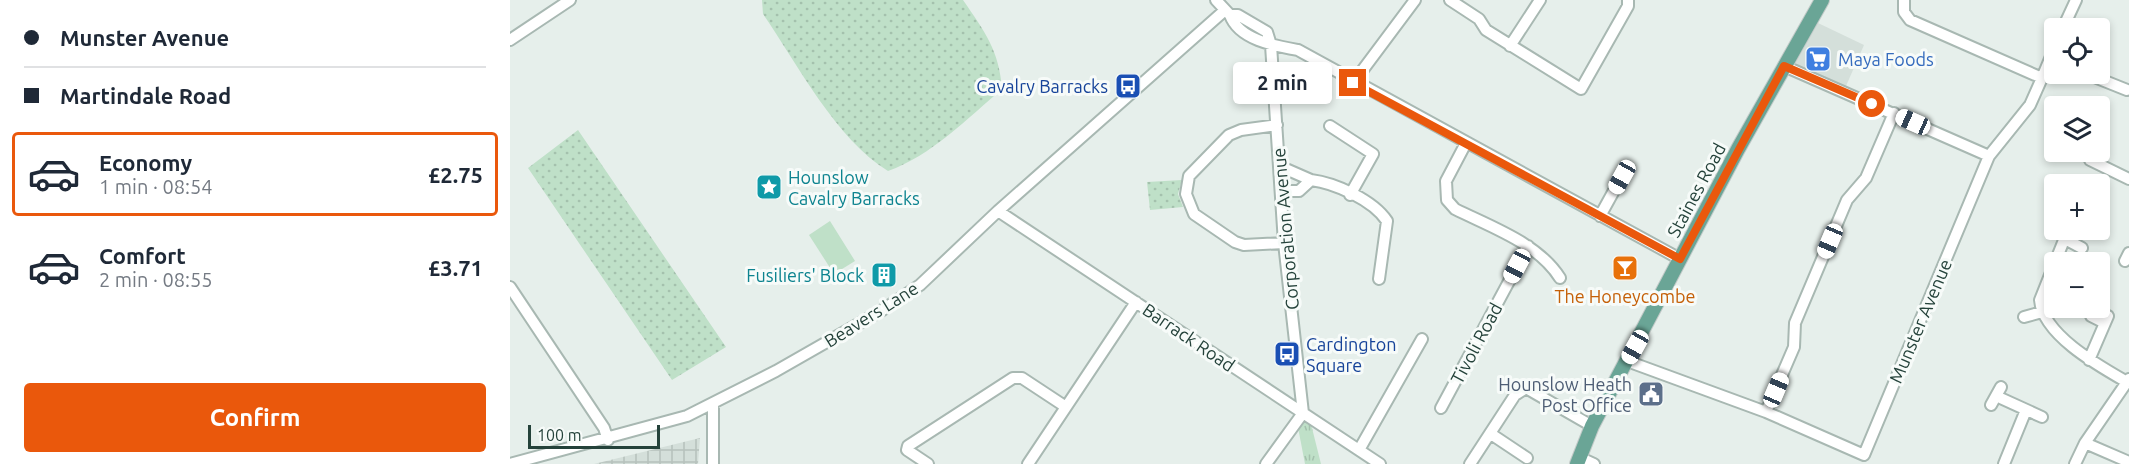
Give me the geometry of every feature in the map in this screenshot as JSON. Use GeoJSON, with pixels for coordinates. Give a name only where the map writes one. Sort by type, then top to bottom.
{"type":"FeatureCollection","features":[{"type":"Feature","properties":{"kind":"main road","name":"Staines Road"},"geometry":{"type":"LineString","coordinates":[[1584,462],[1592,426],[1784,66],[1822,0]]}},
{"type":"Feature","properties":{"kind":"street"},"geometry":{"type":"LineString","coordinates":[[510,40],[570,0]]}},
{"type":"Feature","properties":{"kind":"street"},"geometry":{"type":"LineString","coordinates":[[1216,0],[1227,13],[1238,15],[1267,32],[1271,45],[1298,50],[1353,83],[1680,259]]}},
{"type":"Feature","properties":{"kind":"street"},"geometry":{"type":"LineString","coordinates":[[1353,83],[1415,0]]}},
{"type":"Feature","properties":{"kind":"street"},"geometry":{"type":"LineString","coordinates":[[1450,0],[1479,19],[1486,30],[1581,89],[1628,6],[1628,0]]}},
{"type":"Feature","properties":{"kind":"street"},"geometry":{"type":"LineString","coordinates":[[1510,46],[1540,0]]}},
{"type":"Feature","properties":{"kind":"street"},"geometry":{"type":"LineString","coordinates":[[1904,0],[1904,12],[1910,20],[2042,78]]}},
{"type":"Feature","properties":{"kind":"street"},"geometry":{"type":"LineString","coordinates":[[2068,18],[2076,0]]}},
{"type":"Feature","properties":{"kind":"street","name":"Beavers Lane"},"geometry":{"type":"LineString","coordinates":[[510,464],[670,422],[713,405],[785,366],[914,290],[998,211],[1227,13]]}},
{"type":"Feature","properties":{"kind":"street","name":"Corporation Avenue"},"geometry":{"type":"LineString","coordinates":[[1271,45],[1284,243],[1303,413]]}},
{"type":"Feature","properties":{"kind":"street"},"geometry":{"type":"LineString","coordinates":[[1784,66],[1989,156]]}},
{"type":"Feature","properties":{"kind":"street","name":"Munster Avenue"},"geometry":{"type":"LineString","coordinates":[[1627,361],[1766,412],[1865,460],[1989,156],[2030,105],[2044,74]]}},
{"type":"Feature","properties":{"kind":"street"},"geometry":{"type":"LineString","coordinates":[[2110,83],[2127,90]]}},
{"type":"Feature","properties":{"kind":"street"},"geometry":{"type":"LineString","coordinates":[[1766,412],[1794,346],[1795,323],[1847,200],[1866,178],[1894,113]]}},
{"type":"Feature","properties":{"kind":"street"},"geometry":{"type":"LineString","coordinates":[[1277,125],[1241,130],[1229,135],[1189,176],[1186,194],[1194,214],[1235,242],[1244,245],[1284,243]]}},
{"type":"Feature","properties":{"kind":"street"},"geometry":{"type":"LineString","coordinates":[[1330,126],[1373,154],[1350,195]]}},
{"type":"Feature","properties":{"kind":"street"},"geometry":{"type":"LineString","coordinates":[[1466,143],[1446,181],[1447,200],[1455,209],[1528,246],[1551,263],[1560,278]]}},
{"type":"Feature","properties":{"kind":"street"},"geometry":{"type":"LineString","coordinates":[[2094,162],[2129,179]]}},
{"type":"Feature","properties":{"kind":"street"},"geometry":{"type":"LineString","coordinates":[[1279,166],[1311,180],[1327,182],[1380,211],[1387,221],[1379,279]]}},
{"type":"Feature","properties":{"kind":"street"},"geometry":{"type":"LineString","coordinates":[[1600,216],[1627,167]]}},
{"type":"Feature","properties":{"kind":"street"},"geometry":{"type":"LineString","coordinates":[[1281,191],[1299,190],[1311,180]]}},
{"type":"Feature","properties":{"kind":"street","name":"Barrack Road"},"geometry":{"type":"LineString","coordinates":[[998,211],[1380,464]]}},
{"type":"Feature","properties":{"kind":"street"},"geometry":{"type":"LineString","coordinates":[[2065,240],[2040,300],[2042,312],[2055,330],[2089,360],[2128,381],[2085,443],[2075,464]]}},
{"type":"Feature","properties":{"kind":"street"},"geometry":{"type":"LineString","coordinates":[[2073,240],[2082,248]]}},
{"type":"Feature","properties":{"kind":"street","name":"Tivoli Road"},"geometry":{"type":"LineString","coordinates":[[1441,408],[1528,246]]}},
{"type":"Feature","properties":{"kind":"street"},"geometry":{"type":"LineString","coordinates":[[510,287],[604,428],[608,440]]}},
{"type":"Feature","properties":{"kind":"street"},"geometry":{"type":"LineString","coordinates":[[1028,464],[1136,302]]}},
{"type":"Feature","properties":{"kind":"street"},"geometry":{"type":"LineString","coordinates":[[2024,317],[2042,312]]}},
{"type":"Feature","properties":{"kind":"street"},"geometry":{"type":"LineString","coordinates":[[2089,360],[2106,320],[2098,318]]}},
{"type":"Feature","properties":{"kind":"street"},"geometry":{"type":"LineString","coordinates":[[1359,450],[1422,339]]}},
{"type":"Feature","properties":{"kind":"street"},"geometry":{"type":"LineString","coordinates":[[928,464],[908,450],[908,446],[1013,378],[1022,378],[1066,407]]}},
{"type":"Feature","properties":{"kind":"street"},"geometry":{"type":"LineString","coordinates":[[1470,464],[1515,395],[1526,388],[1592,426]]}},
{"type":"Feature","properties":{"kind":"street"},"geometry":{"type":"LineString","coordinates":[[1996,396],[2042,417]]}},
{"type":"Feature","properties":{"kind":"street"},"geometry":{"type":"LineString","coordinates":[[713,405],[713,464]]}},
{"type":"Feature","properties":{"kind":"street"},"geometry":{"type":"LineString","coordinates":[[2004,464],[2026,410]]}},
{"type":"Feature","properties":{"kind":"street"},"geometry":{"type":"LineString","coordinates":[[1266,464],[1303,413]]}},
{"type":"Feature","properties":{"kind":"street"},"geometry":{"type":"LineString","coordinates":[[1491,434],[1527,458]]}},
{"type":"Feature","properties":{"kind":"street"},"geometry":{"type":"LineString","coordinates":[[2085,443],[2129,462]]}},
{"type":"Feature","properties":{"kind":"shaded area"},"geometry":{"type":"Polygon","coordinates":[[[1818,23],[1864,45],[1846,86],[1795,64],[1818,23]]]}},
{"type":"Feature","properties":{"kind":"shaded area"},"geometry":{"type":"Polygon","coordinates":[[[700,438],[698,464],[594,464],[700,438]]]}},
{"type":"Feature","properties":{"kind":"green space"},"geometry":{"type":"Polygon","coordinates":[[[762,0],[963,0],[990,42],[998,63],[1002,89],[934,146],[888,171],[851,140],[819,100],[763,14],[762,0]]]}},
{"type":"Feature","properties":{"kind":"green space"},"geometry":{"type":"Polygon","coordinates":[[[578,130],[726,347],[672,380],[528,168],[578,130]]]}},
{"type":"Feature","properties":{"kind":"green space"},"geometry":{"type":"Polygon","coordinates":[[[1182,180],[1178,194],[1183,207],[1150,210],[1147,182],[1182,180]]]}},
{"type":"Feature","properties":{"kind":"green space"},"geometry":{"type":"Polygon","coordinates":[[[830,221],[855,261],[834,274],[809,235],[830,221]]]}},
{"type":"Feature","properties":{"kind":"green space"},"geometry":{"type":"Polygon","coordinates":[[[1296,417],[1311,424],[1321,464],[1305,464],[1296,417]]]}},
{"type":"Feature","properties":{"kind":"place","name":"Maya Foods"},"geometry":{"type":"Point","coordinates":[1818,59]}},
{"type":"Feature","properties":{"kind":"place","name":"Cavalry Barracks"},"geometry":{"type":"Point","coordinates":[1128,86]}},
{"type":"Feature","properties":{"kind":"place","name":"Hounslow Cavalry Barracks"},"geometry":{"type":"Point","coordinates":[769,187]}},
{"type":"Feature","properties":{"kind":"place","name":"The Honeycombe"},"geometry":{"type":"Point","coordinates":[1625,268]}},
{"type":"Feature","properties":{"kind":"place","name":"Fusiliers' Block"},"geometry":{"type":"Point","coordinates":[884,275]}},
{"type":"Feature","properties":{"kind":"place","name":"Cardington Square"},"geometry":{"type":"Point","coordinates":[1287,354]}},
{"type":"Feature","properties":{"kind":"place","name":"Hounslow Heath Post Office"},"geometry":{"type":"Point","coordinates":[1651,394]}},
{"type":"Feature","properties":{"kind":"route"},"geometry":{"type":"LineString","coordinates":[[1353,83],[1680,259],[1784,66],[1872,104]]}}]}
